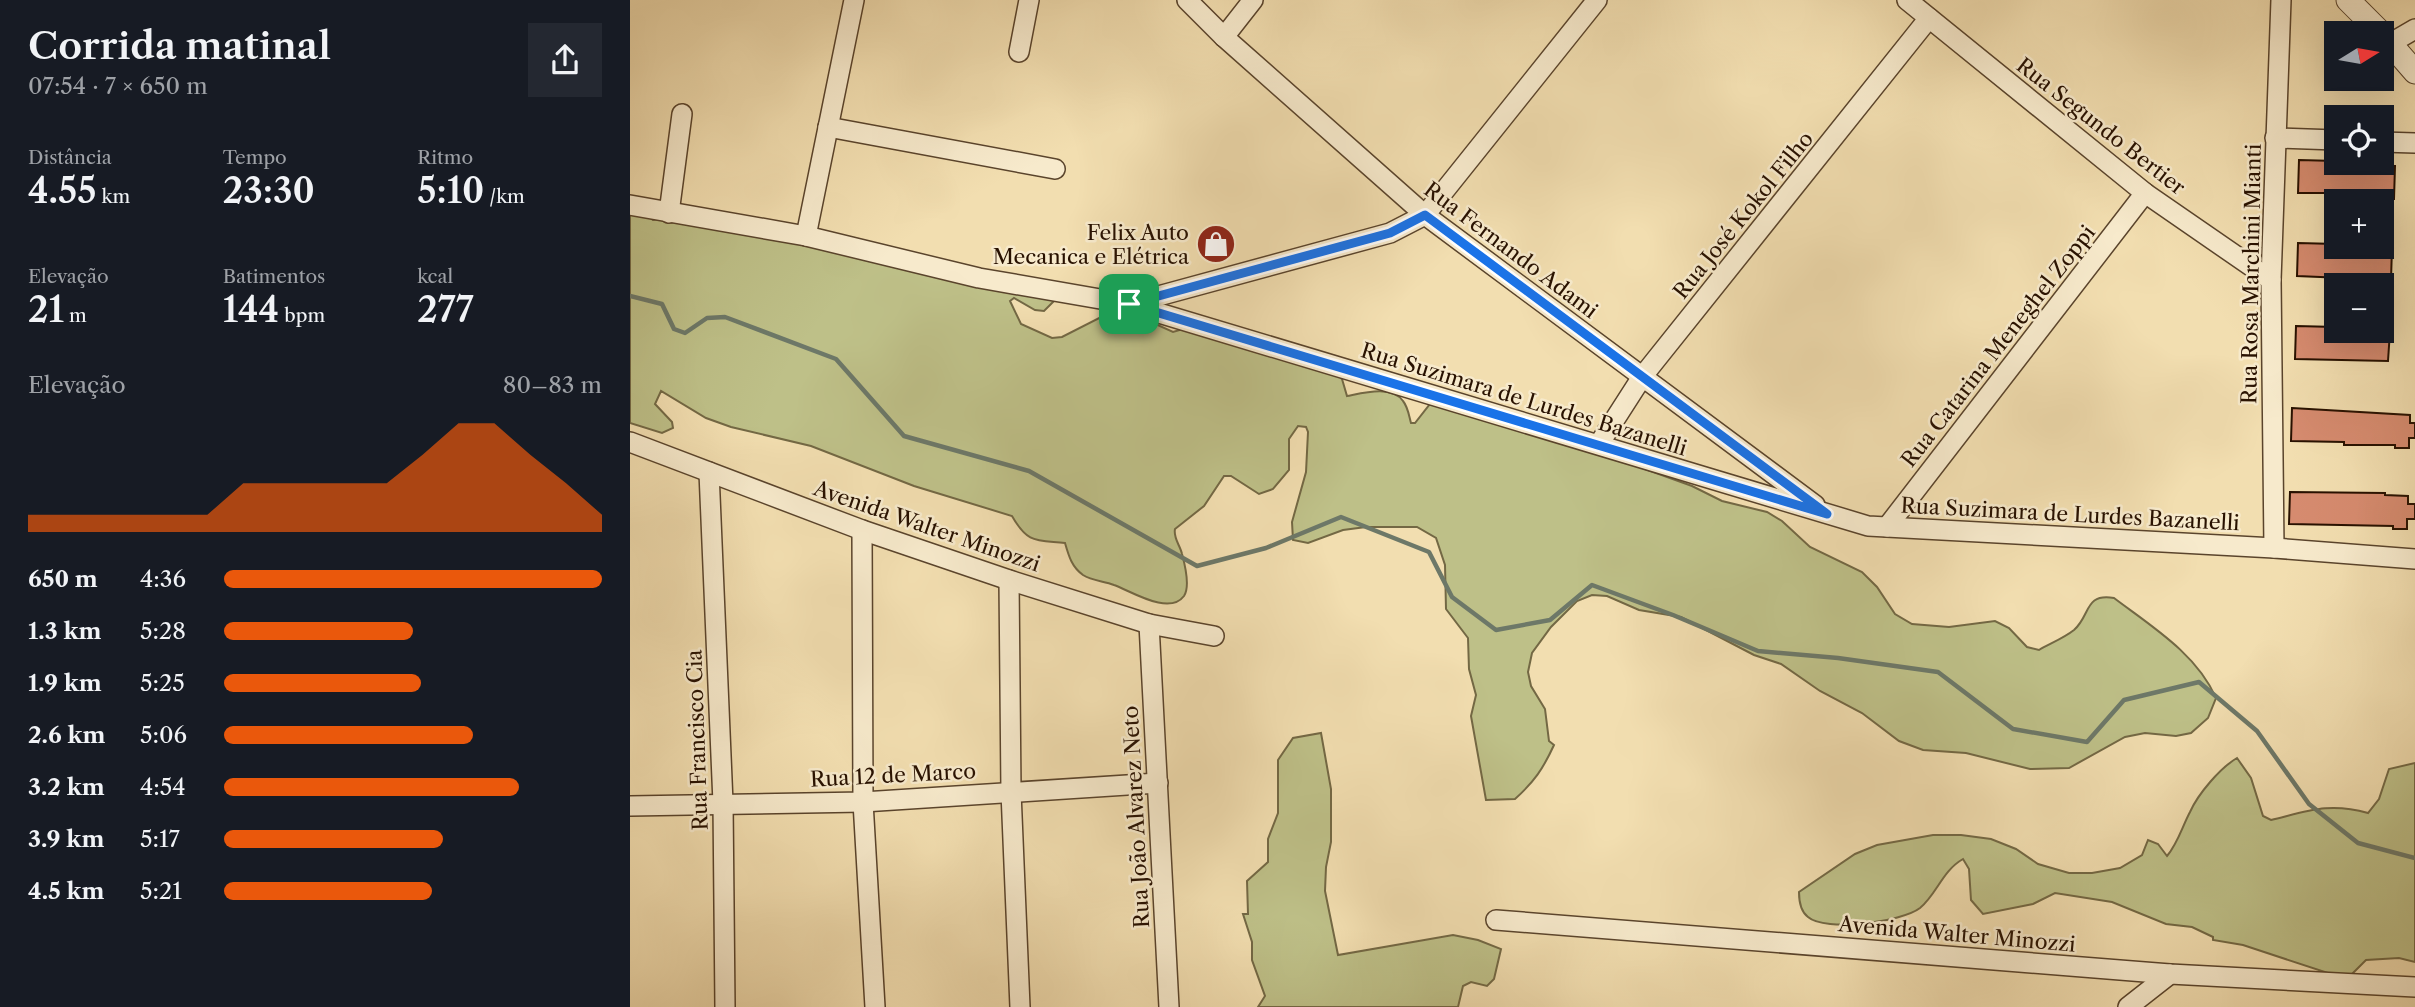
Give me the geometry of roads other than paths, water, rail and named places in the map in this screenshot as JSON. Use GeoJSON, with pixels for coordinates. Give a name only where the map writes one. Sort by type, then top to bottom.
{"type":"FeatureCollection","features":[{"type":"Feature","properties":{"kind":"street"},"geometry":{"type":"LineString","coordinates":[[806,236],[854,0]]}},
{"type":"Feature","properties":{"kind":"street"},"geometry":{"type":"LineString","coordinates":[[1019,52],[1029,0]]}},
{"type":"Feature","properties":{"kind":"street","name":"Rua Fernando Adami"},"geometry":{"type":"LineString","coordinates":[[1187,0],[1223,37],[1425,215],[1827,514]]}},
{"type":"Feature","properties":{"kind":"street"},"geometry":{"type":"LineString","coordinates":[[1223,37],[1254,0]]}},
{"type":"Feature","properties":{"kind":"street"},"geometry":{"type":"LineString","coordinates":[[1129,304],[1390,233],[1425,215],[1597,0]]}},
{"type":"Feature","properties":{"kind":"street","name":"Rua Segundo Bertier"},"geometry":{"type":"LineString","coordinates":[[1907,0],[2146,193],[2271,280]]}},
{"type":"Feature","properties":{"kind":"street","name":"Rua Rosa Marchini Mianti"},"geometry":{"type":"LineString","coordinates":[[2274,548],[2271,280],[2281,0]]}},
{"type":"Feature","properties":{"kind":"street"},"geometry":{"type":"LineString","coordinates":[[2348,0],[2369,21]]}},
{"type":"Feature","properties":{"kind":"street","name":"Rua José Kokol Filho"},"geometry":{"type":"LineString","coordinates":[[1599,444],[1642,377],[1929,18]]}},
{"type":"Feature","properties":{"kind":"street"},"geometry":{"type":"LineString","coordinates":[[2394,35],[2415,29]]}},
{"type":"Feature","properties":{"kind":"street"},"geometry":{"type":"LineString","coordinates":[[2394,48],[2415,72]]}},
{"type":"Feature","properties":{"kind":"street"},"geometry":{"type":"LineString","coordinates":[[669,213],[682,114]]}},
{"type":"Feature","properties":{"kind":"street"},"geometry":{"type":"LineString","coordinates":[[828,127],[1055,169]]}},
{"type":"Feature","properties":{"kind":"street"},"geometry":{"type":"LineString","coordinates":[[2275,138],[2324,140]]}},
{"type":"Feature","properties":{"kind":"street"},"geometry":{"type":"LineString","coordinates":[[2394,142],[2415,143]]}},
{"type":"Feature","properties":{"kind":"street","name":"Rua Catarina Meneghel Zoppi"},"geometry":{"type":"LineString","coordinates":[[1887,527],[2146,193]]}},
{"type":"Feature","properties":{"kind":"street","name":"Rua Suzimara de Lurdes Bazanelli"},"geometry":{"type":"LineString","coordinates":[[630,205],[806,236],[979,278],[1129,304],[1868,526],[2274,548],[2415,559]]}},
{"type":"Feature","properties":{"kind":"street","name":"Avenida Walter Minozzi"},"geometry":{"type":"LineString","coordinates":[[630,442],[862,530],[1009,580],[1149,624],[1214,636]]}},
{"type":"Feature","properties":{"kind":"street","name":"Rua Francisco Cia"},"geometry":{"type":"LineString","coordinates":[[709,472],[723,803],[725,1007]]}},
{"type":"Feature","properties":{"kind":"street"},"geometry":{"type":"LineString","coordinates":[[862,530],[863,802],[875,1007]]}},
{"type":"Feature","properties":{"kind":"street"},"geometry":{"type":"LineString","coordinates":[[1009,580],[1011,792],[1020,1007]]}},
{"type":"Feature","properties":{"kind":"street","name":"Rua João Alvarez Neto"},"geometry":{"type":"LineString","coordinates":[[1149,624],[1169,1007]]}},
{"type":"Feature","properties":{"kind":"street","name":"Rua 12 de Marco"},"geometry":{"type":"LineString","coordinates":[[630,806],[863,802],[1158,783]]}},
{"type":"Feature","properties":{"kind":"street","name":"Avenida Walter Minozzi"},"geometry":{"type":"LineString","coordinates":[[1496,920],[2170,974],[2415,987]]}},
{"type":"Feature","properties":{"kind":"street"},"geometry":{"type":"LineString","coordinates":[[2128,1007],[2170,974]]}},
{"type":"Feature","properties":{"kind":"waterway"},"geometry":{"type":"LineString","coordinates":[[630,296],[662,304],[674,329],[685,333],[707,318],[725,317],[836,359],[904,436],[1029,471],[1197,566],[1266,548],[1341,517],[1429,552],[1452,597],[1496,630],[1550,620],[1592,585],[1758,651],[1838,658],[1938,672],[2013,729],[2087,742],[2124,700],[2199,682],[2257,731],[2309,804],[2358,843],[2415,858]]}},
{"type":"Feature","properties":{"kind":"place","name":"Felix Auto Mecanica e Elétrica"},"geometry":{"type":"Point","coordinates":[1216,244]}}]}
